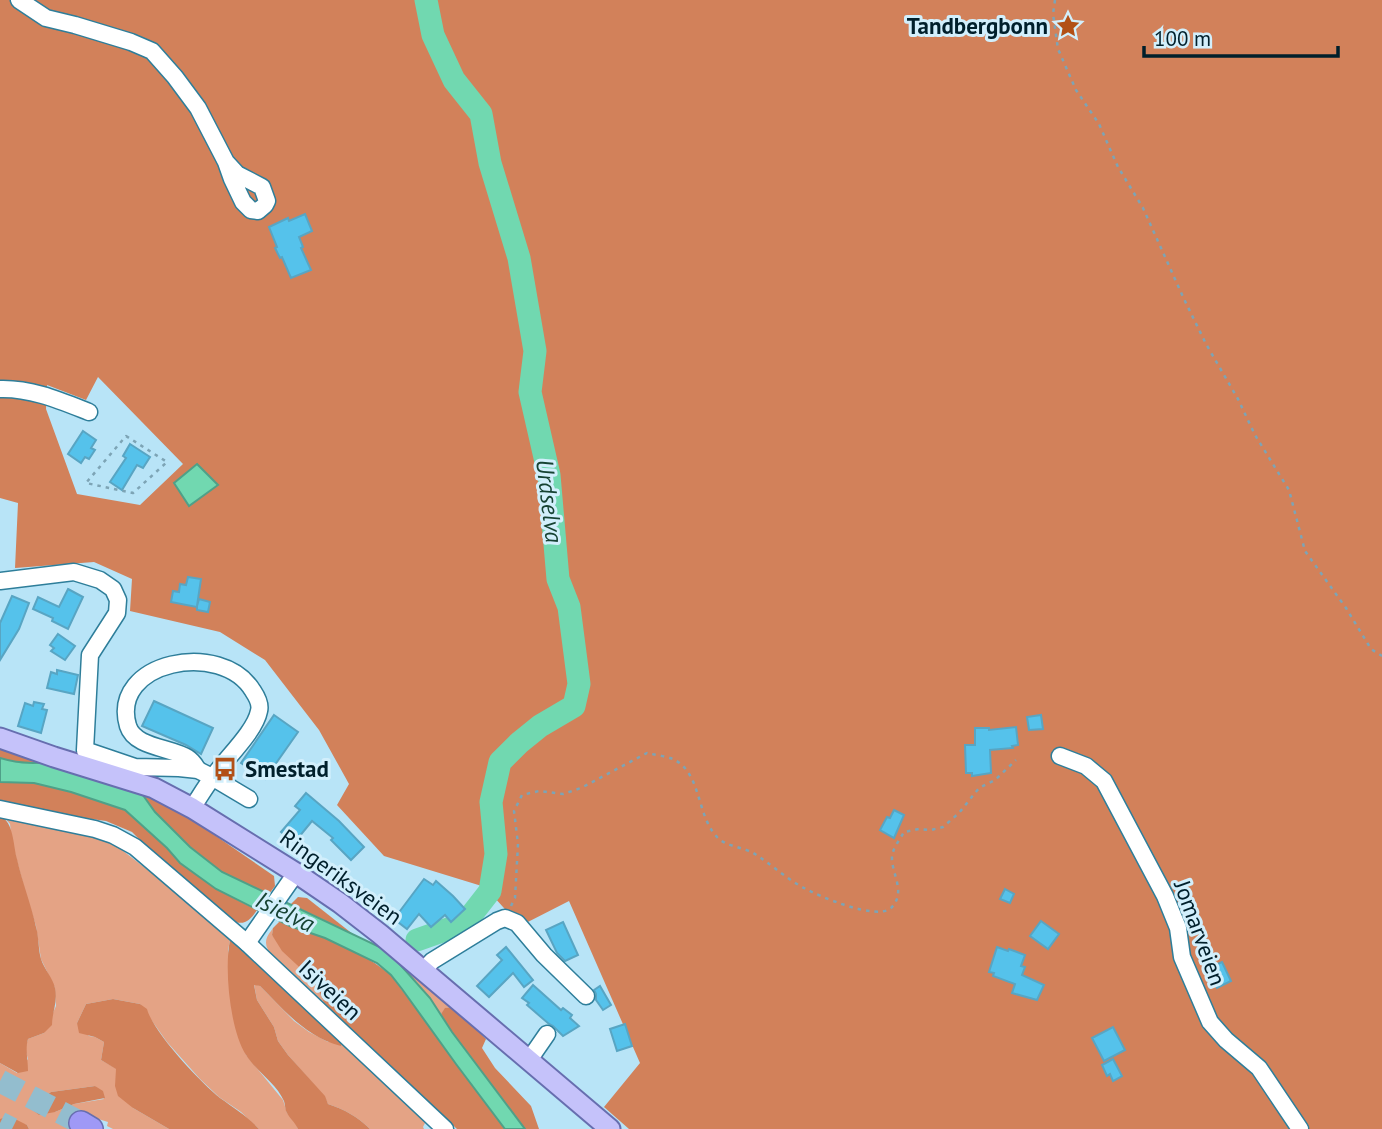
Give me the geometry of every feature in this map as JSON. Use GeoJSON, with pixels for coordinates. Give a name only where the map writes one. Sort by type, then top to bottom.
{"type":"FeatureCollection","features":[{"type":"Feature","properties":{"kind":"main road","name":"Ringeriksveien"},"geometry":{"type":"LineString","coordinates":[[0,738],[154,788],[192,808],[296,873],[340,903],[424,970],[610,1129]]}},
{"type":"Feature","properties":{"kind":"street"},"geometry":{"type":"LineString","coordinates":[[19,0],[46,18],[131,42],[152,51],[198,108],[226,162]]}},
{"type":"Feature","properties":{"kind":"street"},"geometry":{"type":"LineString","coordinates":[[0,389],[50,397],[89,412]]}},
{"type":"Feature","properties":{"kind":"street"},"geometry":{"type":"LineString","coordinates":[[0,581],[74,572],[100,580],[113,589],[118,600],[117,613],[90,655],[85,750],[135,768],[179,768],[205,774]]}},
{"type":"Feature","properties":{"kind":"street"},"geometry":{"type":"LineString","coordinates":[[192,808],[205,774],[236,749],[254,724],[260,710],[258,700],[249,685],[229,668],[210,662],[186,662],[161,667],[147,674],[136,685],[127,699],[129,729],[141,740],[186,757],[205,774],[249,799]]}},
{"type":"Feature","properties":{"kind":"street","name":"Jomarveien"},"geometry":{"type":"LineString","coordinates":[[1060,756],[1086,766],[1104,781],[1165,896],[1178,928],[1182,957],[1210,1022],[1259,1069],[1300,1129]]}},
{"type":"Feature","properties":{"kind":"street","name":"Isiveien"},"geometry":{"type":"LineString","coordinates":[[0,809],[95,829],[135,848],[247,943],[445,1129]]}},
{"type":"Feature","properties":{"kind":"street"},"geometry":{"type":"LineString","coordinates":[[247,943],[296,873]]}},
{"type":"Feature","properties":{"kind":"street"},"geometry":{"type":"LineString","coordinates":[[424,970],[432,961],[505,918],[517,923],[544,955],[586,996]]}},
{"type":"Feature","properties":{"kind":"street"},"geometry":{"type":"LineString","coordinates":[[529,1060],[547,1034]]}},
{"type":"Feature","properties":{"kind":"path"},"geometry":{"type":"LineString","coordinates":[[1055,0],[1052,14],[1058,49],[1076,90],[1100,124],[1118,167],[1143,208],[1206,344],[1255,435],[1289,490],[1305,551],[1346,608],[1371,649],[1382,656]]}},
{"type":"Feature","properties":{"kind":"path"},"geometry":{"type":"LineString","coordinates":[[126,436],[167,462],[133,493],[86,482],[126,436]]}},
{"type":"Feature","properties":{"kind":"path"},"geometry":{"type":"LineString","coordinates":[[505,918],[515,898],[518,844],[513,811],[522,795],[539,790],[562,794],[581,788],[647,753],[673,760],[689,772],[707,826],[719,840],[753,852],[804,888],[831,901],[868,911],[886,911],[896,898],[898,884],[892,855],[904,832],[943,827],[959,813],[979,788],[995,780],[1016,760]]}},
{"type":"Feature","properties":{"kind":"shaded area"},"geometry":{"type":"Polygon","coordinates":[[[0,0],[1382,0],[1382,1129],[629,1129],[604,1107],[640,1063],[569,901],[520,926],[485,887],[384,856],[337,805],[349,784],[319,730],[265,660],[220,632],[130,611],[132,579],[94,562],[15,568],[18,503],[0,498],[0,0]],[[98,377],[86,400],[47,385],[46,409],[77,494],[140,505],[183,464],[98,377]]]}},
{"type":"Feature","properties":{"kind":"shaded area"},"geometry":{"type":"Polygon","coordinates":[[[0,746],[48,762],[24,763],[0,758],[0,746]]]}},
{"type":"Feature","properties":{"kind":"shaded area"},"geometry":{"type":"Polygon","coordinates":[[[0,782],[34,783],[71,792],[125,810],[180,863],[216,889],[257,910],[247,921],[232,921],[164,864],[132,832],[106,821],[0,803],[0,782]]]}},
{"type":"Feature","properties":{"kind":"shaded area"},"geometry":{"type":"Polygon","coordinates":[[[140,791],[184,814],[274,876],[275,886],[269,894],[222,872],[190,847],[155,812],[140,791]]]}},
{"type":"Feature","properties":{"kind":"shaded area"},"geometry":{"type":"Polygon","coordinates":[[[0,816],[5,819],[10,829],[32,910],[41,959],[56,993],[52,1025],[44,1033],[28,1039],[28,1071],[18,1073],[0,1063],[0,816]]]}},
{"type":"Feature","properties":{"kind":"shaded area"},"geometry":{"type":"Polygon","coordinates":[[[4,817],[109,840],[175,891],[230,940],[228,950],[246,1055],[283,1100],[287,1113],[298,1129],[259,1129],[200,1079],[167,1042],[140,1004],[113,999],[86,1004],[77,1023],[89,1036],[104,1042],[101,1060],[117,1069],[133,1108],[169,1129],[113,1129],[107,1126],[108,1122],[92,1117],[77,1129],[29,1129],[27,1125],[0,1119],[0,1063],[17,1073],[28,1059],[25,1049],[28,1039],[44,1033],[56,1006],[55,988],[41,959],[36,926],[12,842],[10,824],[4,817]],[[95,1086],[51,1092],[41,1098],[55,1112],[74,1104],[104,1099],[95,1086]]]}},
{"type":"Feature","properties":{"kind":"shaded area"},"geometry":{"type":"Polygon","coordinates":[[[298,897],[307,898],[354,935],[291,904],[298,897]]]}},
{"type":"Feature","properties":{"kind":"shaded area"},"geometry":{"type":"Polygon","coordinates":[[[280,921],[350,949],[391,975],[505,1129],[457,1129],[326,1008],[310,977],[282,951],[272,935],[273,928],[280,921]]]}},
{"type":"Feature","properties":{"kind":"shaded area"},"geometry":{"type":"Polygon","coordinates":[[[273,928],[272,935],[310,977],[326,1008],[282,967],[268,950],[267,936],[273,928]]]}},
{"type":"Feature","properties":{"kind":"shaded area"},"geometry":{"type":"Polygon","coordinates":[[[230,940],[342,1041],[341,1046],[328,1042],[307,1030],[260,986],[254,985],[257,1000],[288,1055],[325,1096],[328,1104],[350,1114],[370,1129],[298,1129],[287,1113],[280,1095],[250,1061],[240,1044],[230,999],[230,940]]]}},
{"type":"Feature","properties":{"kind":"shaded area"},"geometry":{"type":"Polygon","coordinates":[[[388,951],[453,1007],[446,1008],[441,1014],[388,951]]]}},
{"type":"Feature","properties":{"kind":"shaded area"},"geometry":{"type":"Polygon","coordinates":[[[254,984],[260,986],[294,1021],[309,1032],[328,1042],[342,1041],[427,1119],[424,1129],[370,1129],[350,1114],[328,1104],[278,1041],[274,1027],[257,1000],[254,984]]]}},
{"type":"Feature","properties":{"kind":"shaded area"},"geometry":{"type":"Polygon","coordinates":[[[113,999],[140,1004],[147,1009],[167,1043],[190,1069],[211,1091],[259,1129],[169,1129],[118,1096],[115,1086],[116,1069],[101,1060],[104,1042],[79,1033],[77,1023],[86,1004],[113,999]]]}},
{"type":"Feature","properties":{"kind":"shaded area"},"geometry":{"type":"Polygon","coordinates":[[[453,1007],[486,1039],[482,1048],[495,1068],[531,1106],[539,1129],[525,1129],[452,1032],[441,1014],[445,1008],[453,1007]]]}},
{"type":"Feature","properties":{"kind":"shaded area"},"geometry":{"type":"Polygon","coordinates":[[[95,1086],[103,1091],[105,1098],[39,1115],[34,1111],[32,1104],[51,1092],[95,1086]]]}},
{"type":"Feature","properties":{"kind":"shaded area"},"geometry":{"type":"Polygon","coordinates":[[[9,1116],[27,1125],[29,1129],[0,1129],[0,1119],[9,1116]]]}},
{"type":"Feature","properties":{"kind":"water"},"geometry":{"type":"Polygon","coordinates":[[[197,464],[218,485],[189,506],[174,483],[197,464]]]}},
{"type":"Feature","properties":{"kind":"water","name":"Isielva"},"geometry":{"type":"Polygon","coordinates":[[[0,758],[24,763],[48,762],[140,791],[155,812],[190,847],[222,872],[388,951],[430,998],[452,1032],[525,1129],[505,1129],[402,989],[377,963],[325,938],[290,926],[216,889],[180,863],[125,810],[34,783],[0,782],[0,758]]]}},
{"type":"Feature","properties":{"kind":"building"},"geometry":{"type":"Polygon","coordinates":[[[305,214],[312,231],[299,237],[311,270],[291,278],[275,248],[277,247],[269,227],[305,214]]]}},
{"type":"Feature","properties":{"kind":"building"},"geometry":{"type":"Polygon","coordinates":[[[83,431],[96,440],[91,448],[95,450],[89,459],[85,457],[81,463],[68,454],[83,431]]]}},
{"type":"Feature","properties":{"kind":"building"},"geometry":{"type":"Polygon","coordinates":[[[130,444],[150,457],[143,468],[137,465],[122,490],[110,482],[126,458],[123,456],[130,444]]]}},
{"type":"Feature","properties":{"kind":"building"},"geometry":{"type":"Polygon","coordinates":[[[188,577],[201,579],[197,606],[199,599],[210,602],[208,612],[171,602],[173,591],[179,592],[180,584],[186,585],[188,577]]]}},
{"type":"Feature","properties":{"kind":"building"},"geometry":{"type":"Polygon","coordinates":[[[68,589],[83,597],[68,629],[52,621],[53,618],[33,609],[38,597],[59,607],[68,589]]]}},
{"type":"Feature","properties":{"kind":"building"},"geometry":{"type":"Polygon","coordinates":[[[12,596],[29,603],[19,629],[0,660],[0,623],[12,596]]]}},
{"type":"Feature","properties":{"kind":"building"},"geometry":{"type":"Polygon","coordinates":[[[58,634],[75,646],[65,660],[51,651],[54,648],[50,645],[58,634]]]}},
{"type":"Feature","properties":{"kind":"building"},"geometry":{"type":"Polygon","coordinates":[[[57,670],[78,675],[74,694],[47,688],[51,672],[57,674],[57,670]]]}},
{"type":"Feature","properties":{"kind":"building"},"geometry":{"type":"Polygon","coordinates":[[[154,701],[213,728],[201,754],[142,726],[154,701]]]}},
{"type":"Feature","properties":{"kind":"building"},"geometry":{"type":"Polygon","coordinates":[[[34,702],[44,704],[42,709],[47,710],[41,733],[18,726],[25,703],[33,706],[34,702]]]}},
{"type":"Feature","properties":{"kind":"building"},"geometry":{"type":"Polygon","coordinates":[[[274,715],[298,732],[265,779],[241,763],[274,715]]]}},
{"type":"Feature","properties":{"kind":"building"},"geometry":{"type":"Polygon","coordinates":[[[1041,715],[1043,729],[1029,730],[1027,717],[1041,715]]]}},
{"type":"Feature","properties":{"kind":"building"},"geometry":{"type":"Polygon","coordinates":[[[1016,727],[1018,745],[990,750],[991,773],[972,776],[972,773],[966,773],[965,745],[975,745],[975,728],[989,730],[1016,727]]]}},
{"type":"Feature","properties":{"kind":"building"},"geometry":{"type":"Polygon","coordinates":[[[306,793],[364,847],[351,860],[331,840],[333,838],[312,821],[294,843],[281,832],[300,810],[295,806],[306,793]]]}},
{"type":"Feature","properties":{"kind":"building"},"geometry":{"type":"Polygon","coordinates":[[[894,810],[904,815],[894,838],[880,830],[894,810]]]}},
{"type":"Feature","properties":{"kind":"building"},"geometry":{"type":"Polygon","coordinates":[[[424,879],[433,885],[436,881],[465,909],[451,922],[445,915],[431,927],[419,914],[407,929],[394,919],[424,879]]]}},
{"type":"Feature","properties":{"kind":"building"},"geometry":{"type":"Polygon","coordinates":[[[1005,889],[1014,894],[1010,903],[1000,899],[1005,889]]]}},
{"type":"Feature","properties":{"kind":"building"},"geometry":{"type":"Polygon","coordinates":[[[1041,921],[1059,934],[1048,949],[1030,936],[1041,921]]]}},
{"type":"Feature","properties":{"kind":"building"},"geometry":{"type":"Polygon","coordinates":[[[563,922],[578,955],[565,961],[557,953],[546,930],[563,922]]]}},
{"type":"Feature","properties":{"kind":"building"},"geometry":{"type":"Polygon","coordinates":[[[506,947],[533,980],[524,987],[513,973],[489,997],[477,986],[502,960],[497,955],[506,947]]]}},
{"type":"Feature","properties":{"kind":"building"},"geometry":{"type":"Polygon","coordinates":[[[997,947],[1025,955],[1021,966],[1025,967],[1022,975],[1044,985],[1037,1000],[1012,993],[1015,984],[989,972],[997,947]]]}},
{"type":"Feature","properties":{"kind":"building"},"geometry":{"type":"Polygon","coordinates":[[[1222,962],[1231,981],[1217,988],[1208,968],[1222,962]]]}},
{"type":"Feature","properties":{"kind":"building"},"geometry":{"type":"Polygon","coordinates":[[[533,985],[561,1010],[563,1008],[572,1015],[570,1018],[579,1026],[563,1036],[527,1005],[529,1003],[522,998],[533,985]]]}},
{"type":"Feature","properties":{"kind":"building"},"geometry":{"type":"Polygon","coordinates":[[[600,986],[611,1005],[603,1010],[596,1000],[594,990],[600,986]]]}},
{"type":"Feature","properties":{"kind":"building"},"geometry":{"type":"Polygon","coordinates":[[[625,1024],[632,1046],[617,1051],[610,1029],[625,1024]]]}},
{"type":"Feature","properties":{"kind":"building"},"geometry":{"type":"Polygon","coordinates":[[[1113,1027],[1125,1050],[1104,1061],[1092,1038],[1113,1027]]]}},
{"type":"Feature","properties":{"kind":"building"},"geometry":{"type":"Polygon","coordinates":[[[1113,1059],[1122,1076],[1113,1081],[1110,1074],[1107,1076],[1102,1065],[1113,1059]]]}},
{"type":"Feature","properties":{"kind":"waterway","name":"Urdselva"},"geometry":{"type":"LineString","coordinates":[[417,940],[465,923],[490,891],[496,854],[491,802],[500,762],[540,726],[574,706],[579,684],[569,607],[558,579],[549,475],[530,392],[535,351],[519,258],[490,163],[481,114],[454,80],[433,35],[426,0]]}},
{"type":"Feature","properties":{"kind":"tunnel"},"geometry":{"type":"LineString","coordinates":[[0,1081],[81,1123]]}},
{"type":"Feature","properties":{"kind":"tunnel"},"geometry":{"type":"LineString","coordinates":[[0,1123],[12,1129]]}},
{"type":"Feature","properties":{"kind":"place","name":"Tandbergbonn"},"geometry":{"type":"Point","coordinates":[1068,26]}},
{"type":"Feature","properties":{"kind":"place","name":"Smestad"},"geometry":{"type":"Point","coordinates":[225,769]}}]}
